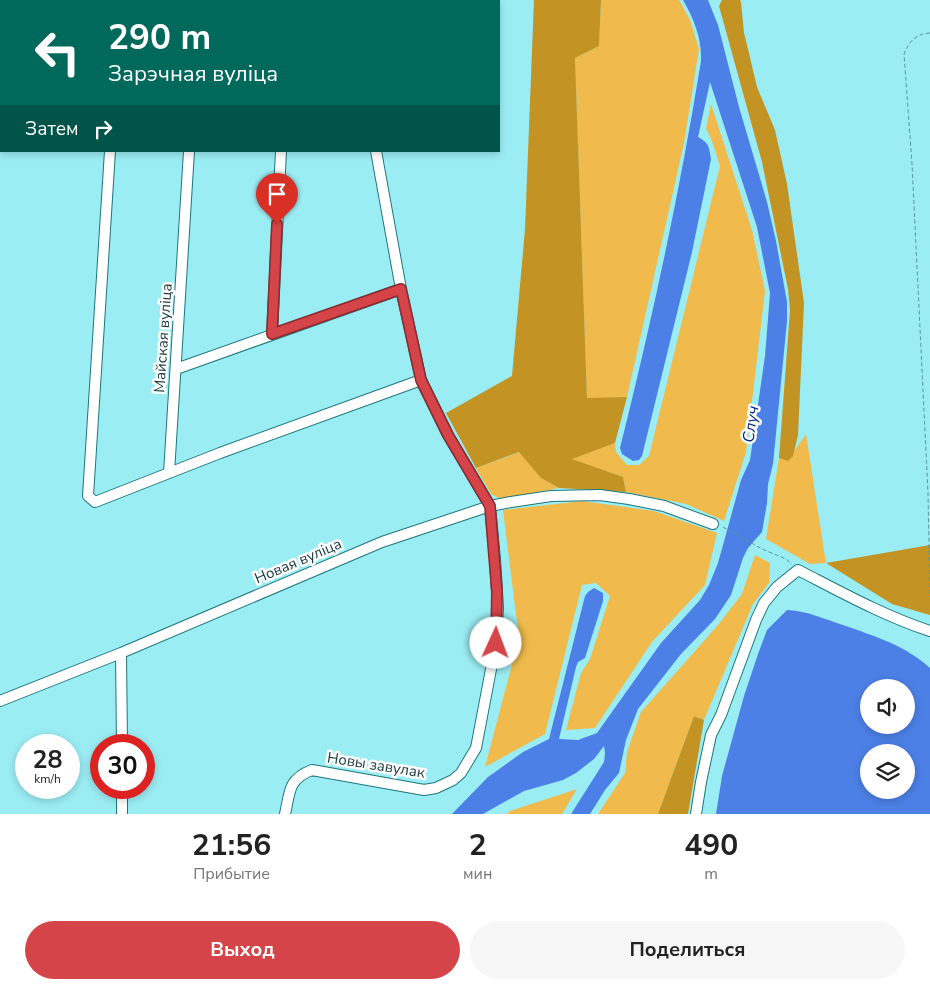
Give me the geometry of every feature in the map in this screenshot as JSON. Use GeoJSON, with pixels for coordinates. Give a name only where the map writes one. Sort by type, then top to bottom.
{"type":"FeatureCollection","features":[{"type":"Feature","properties":{"kind":"street"},"geometry":{"type":"LineString","coordinates":[[110,152],[88,496],[95,502],[220,452],[421,380]]}},
{"type":"Feature","properties":{"kind":"street","name":"Майская вуліца"},"geometry":{"type":"LineString","coordinates":[[170,473],[189,152]]}},
{"type":"Feature","properties":{"kind":"street"},"geometry":{"type":"LineString","coordinates":[[272,334],[281,152]]}},
{"type":"Feature","properties":{"kind":"street"},"geometry":{"type":"LineString","coordinates":[[376,152],[401,289],[421,380],[448,435],[490,506]]}},
{"type":"Feature","properties":{"kind":"street"},"geometry":{"type":"LineString","coordinates":[[176,368],[401,289]]}},
{"type":"Feature","properties":{"kind":"street","name":"Новая вуліца"},"geometry":{"type":"LineString","coordinates":[[0,701],[121,653],[382,542],[490,506],[550,496],[600,495],[664,506],[718,525]]}},
{"type":"Feature","properties":{"kind":"street","name":"Новы завулак"},"geometry":{"type":"LineString","coordinates":[[285,814],[292,784],[296,777],[312,770],[424,790],[444,785],[461,773],[476,748],[496,643],[498,608],[490,506]]}},
{"type":"Feature","properties":{"kind":"street"},"geometry":{"type":"LineString","coordinates":[[696,814],[711,735],[721,714],[756,620],[764,603],[777,587],[798,570],[911,625],[930,631]]}},
{"type":"Feature","properties":{"kind":"street"},"geometry":{"type":"LineString","coordinates":[[121,653],[122,734]]}},
{"type":"Feature","properties":{"kind":"street"},"geometry":{"type":"LineString","coordinates":[[122,799],[122,814]]}},
{"type":"Feature","properties":{"kind":"path"},"geometry":{"type":"LineString","coordinates":[[930,33],[921,34],[914,38],[909,43],[904,54],[912,164],[928,493],[930,597]]}},
{"type":"Feature","properties":{"kind":"path"},"geometry":{"type":"LineString","coordinates":[[718,525],[786,560],[798,570]]}},
{"type":"Feature","properties":{"kind":"shaded area"},"geometry":{"type":"Polygon","coordinates":[[[534,0],[601,0],[599,46],[575,58],[587,398],[627,397],[615,443],[572,459],[623,477],[626,492],[559,488],[541,478],[519,452],[476,468],[446,413],[512,376],[525,229],[534,0]]]}},
{"type":"Feature","properties":{"kind":"shaded area"},"geometry":{"type":"Polygon","coordinates":[[[601,0],[679,0],[690,20],[699,49],[684,143],[627,397],[587,399],[575,58],[599,46],[601,0]]]}},
{"type":"Feature","properties":{"kind":"shaded area"},"geometry":{"type":"Polygon","coordinates":[[[722,0],[740,0],[741,2],[744,33],[757,87],[775,130],[787,184],[804,303],[798,435],[793,456],[788,461],[779,458],[790,310],[788,289],[762,162],[719,6],[722,0]]]}},
{"type":"Feature","properties":{"kind":"shaded area"},"geometry":{"type":"Polygon","coordinates":[[[711,104],[752,230],[765,291],[746,452],[724,521],[686,504],[626,492],[623,477],[571,459],[615,443],[616,452],[627,465],[639,465],[649,456],[720,166],[706,128],[711,104]]]}},
{"type":"Feature","properties":{"kind":"shaded area"},"geometry":{"type":"Polygon","coordinates":[[[806,434],[826,563],[810,564],[766,539],[779,458],[788,460],[806,434]]]}},
{"type":"Feature","properties":{"kind":"shaded area"},"geometry":{"type":"Polygon","coordinates":[[[520,452],[541,478],[559,488],[501,499],[491,494],[476,468],[520,452]]]}},
{"type":"Feature","properties":{"kind":"shaded area"},"geometry":{"type":"Polygon","coordinates":[[[582,501],[654,511],[717,533],[705,585],[652,642],[595,728],[566,730],[581,673],[590,659],[610,596],[596,583],[582,585],[545,734],[485,767],[519,638],[503,510],[582,501]]]}},
{"type":"Feature","properties":{"kind":"shaded area"},"geometry":{"type":"Polygon","coordinates":[[[930,545],[930,615],[892,604],[826,563],[930,545]]]}},
{"type":"Feature","properties":{"kind":"shaded area"},"geometry":{"type":"Polygon","coordinates":[[[755,555],[770,563],[769,583],[753,604],[704,720],[694,716],[658,814],[598,814],[625,773],[627,752],[641,712],[718,625],[742,594],[755,555]]]}},
{"type":"Feature","properties":{"kind":"shaded area"},"geometry":{"type":"Polygon","coordinates":[[[694,716],[704,720],[688,814],[658,814],[694,716]]]}},
{"type":"Feature","properties":{"kind":"shaded area"},"geometry":{"type":"Polygon","coordinates":[[[577,789],[562,814],[506,814],[510,811],[577,789]]]}},
{"type":"Feature","properties":{"kind":"water"},"geometry":{"type":"Polygon","coordinates":[[[683,0],[708,0],[718,25],[739,107],[767,202],[787,302],[787,321],[773,464],[768,484],[762,532],[748,548],[731,595],[715,619],[681,654],[638,709],[626,740],[619,773],[605,790],[590,814],[571,814],[604,762],[604,746],[594,759],[563,780],[524,791],[483,814],[452,814],[488,777],[523,752],[549,739],[585,596],[594,588],[603,593],[603,601],[585,658],[578,662],[576,667],[559,739],[578,740],[597,733],[661,643],[700,600],[709,585],[718,563],[741,480],[750,460],[765,356],[770,293],[757,227],[710,82],[698,137],[708,145],[711,159],[692,252],[642,456],[639,460],[633,461],[622,454],[620,448],[665,255],[701,61],[696,29],[691,14],[683,0]]]}},
{"type":"Feature","properties":{"kind":"water"},"geometry":{"type":"Polygon","coordinates":[[[787,610],[822,618],[889,642],[910,653],[930,668],[930,814],[716,814],[722,776],[744,696],[767,630],[787,610]]]}},
{"type":"Feature","properties":{"kind":"route"},"geometry":{"type":"LineString","coordinates":[[277,224],[272,334],[401,289],[421,380],[448,435],[490,506],[498,608],[496,643]]}},
{"type":"Feature","properties":{"kind":"water label","name":"Случ"},"geometry":{"type":"Point","coordinates":[750,424]}}]}
